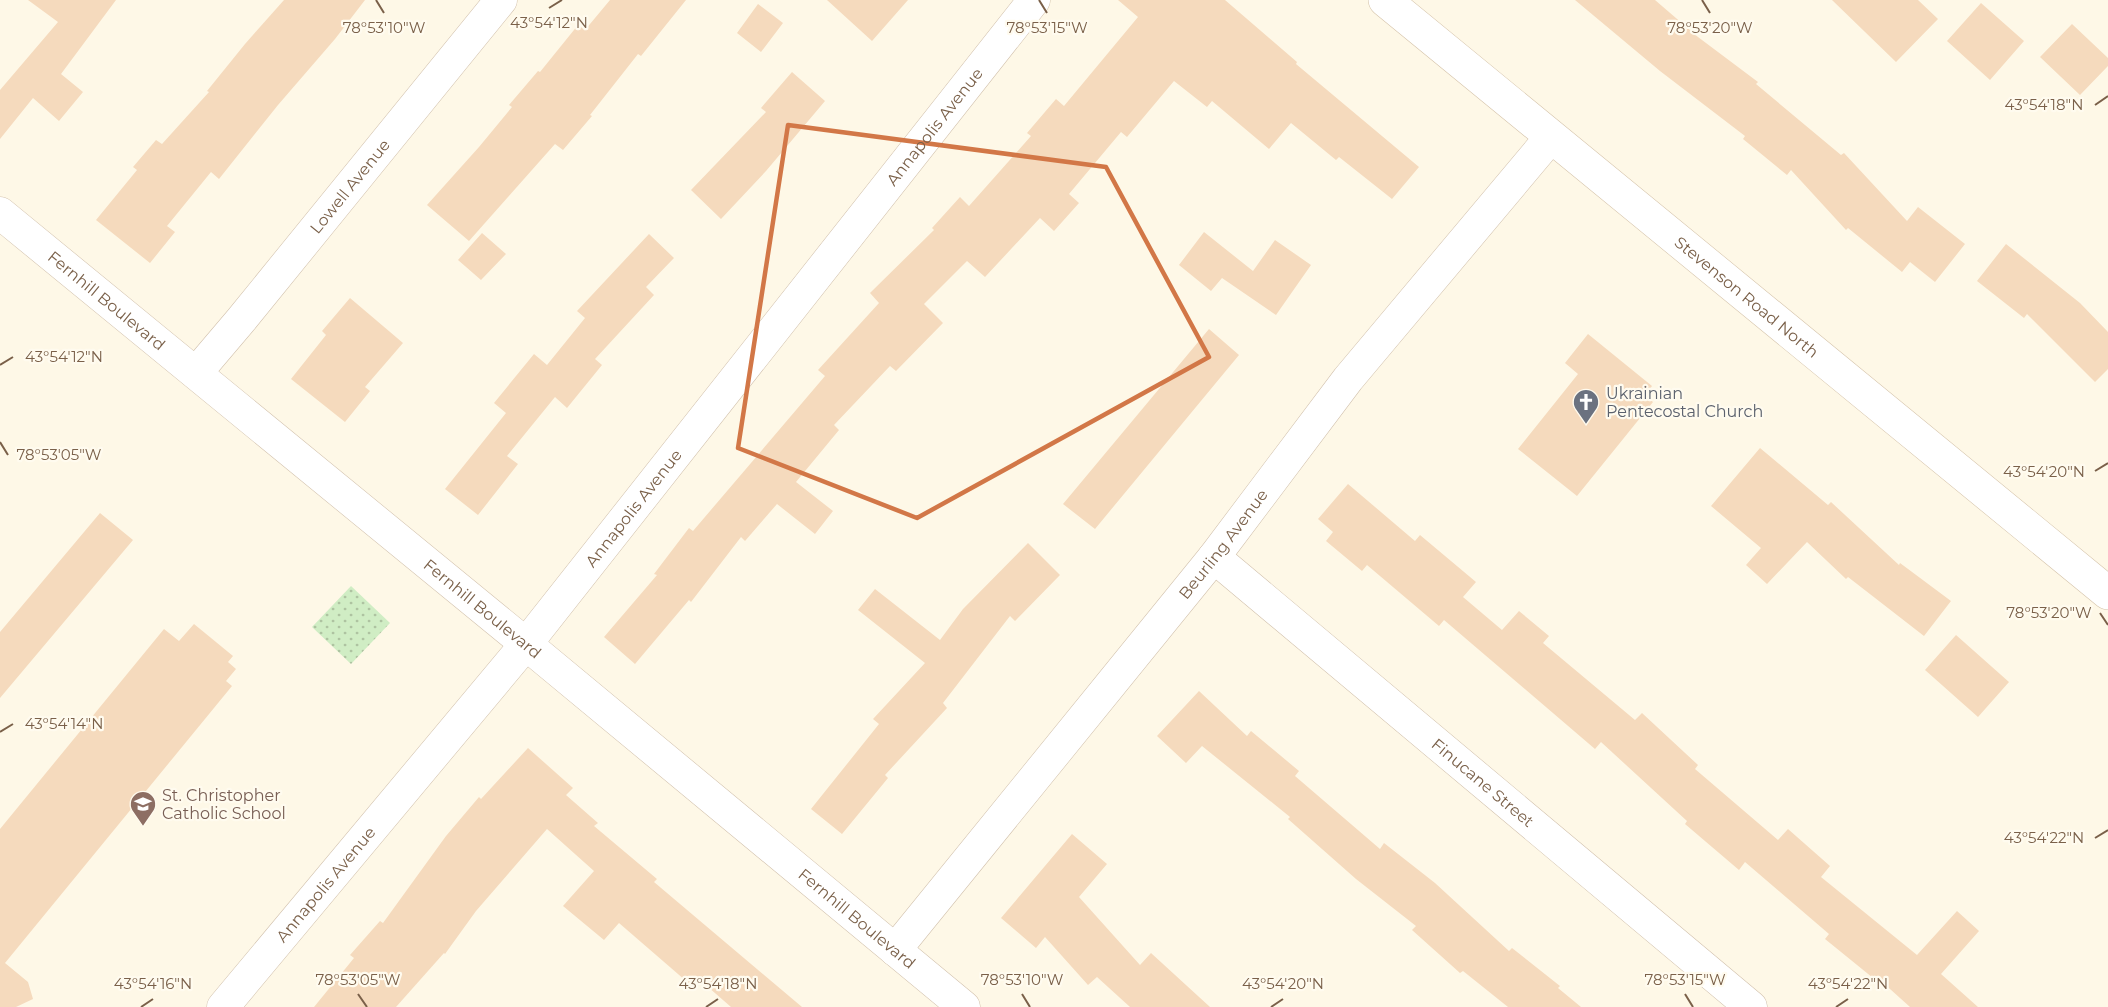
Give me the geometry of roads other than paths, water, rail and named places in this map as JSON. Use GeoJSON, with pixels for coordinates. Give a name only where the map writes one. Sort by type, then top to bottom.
{"type":"FeatureCollection","features":[{"type":"Feature","properties":{"kind":"main road","name":"Stevenson Road North"},"geometry":{"type":"LineString","coordinates":[[1385,0],[2108,592]]}},
{"type":"Feature","properties":{"kind":"street","name":"Lowell Avenue"},"geometry":{"type":"LineString","coordinates":[[196,373],[501,0]]}},
{"type":"Feature","properties":{"kind":"street","name":"Annapolis Avenue"},"geometry":{"type":"LineString","coordinates":[[223,1007],[526,644],[1034,0]]}},
{"type":"Feature","properties":{"kind":"street","name":"Beurling Avenue"},"geometry":{"type":"LineString","coordinates":[[895,950],[1214,557],[1348,379],[1551,137]]}},
{"type":"Feature","properties":{"kind":"street","name":"Fernhill Boulevard"},"geometry":{"type":"LineString","coordinates":[[0,213],[964,1007]]}},
{"type":"Feature","properties":{"kind":"street","name":"Finucane Street"},"geometry":{"type":"LineString","coordinates":[[1214,557],[1751,1007]]}},
{"type":"Feature","properties":{"kind":"place","name":"Ukrainian Pentecostal Church"},"geometry":{"type":"Point","coordinates":[1586,425]}},
{"type":"Feature","properties":{"kind":"place","name":"St. Christopher Catholic School"},"geometry":{"type":"Point","coordinates":[143,827]}}]}
